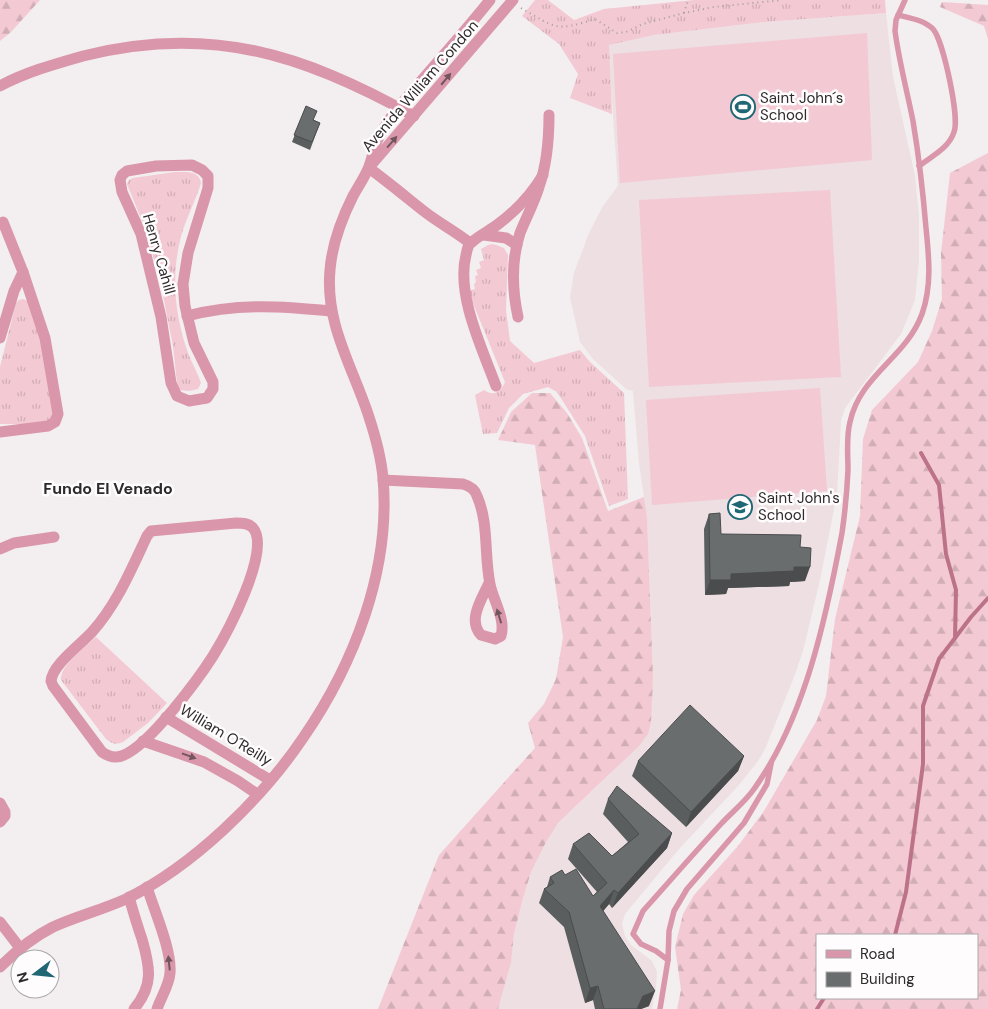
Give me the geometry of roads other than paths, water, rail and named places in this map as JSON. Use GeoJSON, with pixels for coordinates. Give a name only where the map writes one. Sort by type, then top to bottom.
{"type":"FeatureCollection","features":[{"type":"Feature","properties":{"kind":"street","name":"Avenida William Condon"},"geometry":{"type":"LineString","coordinates":[[369,168],[378,140],[398,107],[490,0]]}},
{"type":"Feature","properties":{"kind":"street","name":"Avenida William Condon"},"geometry":{"type":"LineString","coordinates":[[2,960],[55,926],[95,912],[147,887],[174,870],[207,844],[270,780],[304,738],[327,700],[340,675],[360,627],[379,558],[383,519],[383,480],[378,452],[370,421],[338,340],[331,311],[329,277],[334,245],[352,198],[369,168],[511,1]]}},
{"type":"Feature","properties":{"kind":"street"},"geometry":{"type":"LineString","coordinates":[[0,86],[46,67],[96,53],[141,45],[205,44],[249,48],[294,60],[345,81],[414,116]]}},
{"type":"Feature","properties":{"kind":"street"},"geometry":{"type":"LineString","coordinates":[[518,317],[513,288],[514,259],[517,245],[543,174],[548,145],[549,115]]}},
{"type":"Feature","properties":{"kind":"street","name":"Henry Cahill"},"geometry":{"type":"LineString","coordinates":[[192,165],[202,170],[208,176],[208,188],[188,253],[183,284],[184,306],[187,316],[194,343],[212,382],[213,389],[207,398],[189,402],[177,396],[171,383],[161,317],[140,234],[120,185],[122,175],[127,171],[156,166],[192,165]]}},
{"type":"Feature","properties":{"kind":"street"},"geometry":{"type":"LineString","coordinates":[[369,168],[470,243]]}},
{"type":"Feature","properties":{"kind":"street"},"geometry":{"type":"LineString","coordinates":[[496,386],[464,296],[464,264],[470,243],[521,204],[532,192],[543,174]]}},
{"type":"Feature","properties":{"kind":"street"},"geometry":{"type":"LineString","coordinates":[[0,432],[48,426],[58,418],[45,338],[23,272],[3,222]]}},
{"type":"Feature","properties":{"kind":"street"},"geometry":{"type":"LineString","coordinates":[[484,234],[506,238],[517,245]]}},
{"type":"Feature","properties":{"kind":"street"},"geometry":{"type":"LineString","coordinates":[[0,338],[14,291],[23,272]]}},
{"type":"Feature","properties":{"kind":"street"},"geometry":{"type":"LineString","coordinates":[[187,316],[211,310],[250,306],[279,306],[331,311]]}},
{"type":"Feature","properties":{"kind":"street"},"geometry":{"type":"LineString","coordinates":[[383,480],[463,484],[471,487],[479,501],[484,526],[490,583]]}},
{"type":"Feature","properties":{"kind":"street","name":"William O´Reilly"},"geometry":{"type":"LineString","coordinates":[[236,523],[248,524],[256,533],[257,552],[252,574],[240,605],[212,656],[166,717],[143,741],[123,756],[113,757],[102,752],[53,686],[50,681],[53,672],[93,630],[112,606],[128,579],[151,531],[236,523]]}},
{"type":"Feature","properties":{"kind":"street"},"geometry":{"type":"LineString","coordinates":[[0,560],[2,552],[0,549],[14,543],[54,537]]}},
{"type":"Feature","properties":{"kind":"street","name":"William O´Reilly"},"geometry":{"type":"LineString","coordinates":[[166,717],[270,780]]}},
{"type":"Feature","properties":{"kind":"street"},"geometry":{"type":"LineString","coordinates":[[143,741],[204,762],[232,777],[257,794]]}},
{"type":"Feature","properties":{"kind":"street"},"geometry":{"type":"LineString","coordinates":[[0,803],[5,816],[0,822]]}},
{"type":"Feature","properties":{"kind":"street"},"geometry":{"type":"LineString","coordinates":[[147,887],[168,953],[170,966],[169,979],[157,1009]]}},
{"type":"Feature","properties":{"kind":"street"},"geometry":{"type":"LineString","coordinates":[[129,897],[149,969],[148,985],[145,994],[134,1009]]}},
{"type":"Feature","properties":{"kind":"street"},"geometry":{"type":"LineString","coordinates":[[0,922],[20,948]]}},
{"type":"Feature","properties":{"kind":"lane"},"geometry":{"type":"LineString","coordinates":[[668,960],[656,951],[641,944],[633,934],[643,911],[753,790],[772,760],[800,696],[816,651],[822,625],[845,512],[848,480],[848,435],[852,412],[868,382],[896,356],[911,336],[924,306],[928,284],[928,260],[919,166],[895,36],[898,15],[905,0]]}},
{"type":"Feature","properties":{"kind":"lane"},"geometry":{"type":"LineString","coordinates":[[898,15],[922,22],[938,35],[956,114],[955,131],[949,143],[919,166]]}},
{"type":"Feature","properties":{"kind":"lane"},"geometry":{"type":"LineString","coordinates":[[660,1009],[668,960],[669,931],[674,911],[688,889],[744,823],[767,784],[772,760]]}},
{"type":"Feature","properties":{"kind":"waterway"},"geometry":{"type":"LineString","coordinates":[[921,453],[939,485],[946,554],[956,590],[955,638]]}},
{"type":"Feature","properties":{"kind":"waterway"},"geometry":{"type":"LineString","coordinates":[[895,934],[906,892],[923,764],[923,706],[939,659],[988,598]]}},
{"type":"Feature","properties":{"kind":"waterway"},"geometry":{"type":"LineString","coordinates":[[817,1009],[823,999]]}},
{"type":"Feature","properties":{"kind":"place","name":"Saint John´s School"},"geometry":{"type":"Point","coordinates":[743,107]}},
{"type":"Feature","properties":{"kind":"place","name":"Saint John's School"},"geometry":{"type":"Point","coordinates":[740,507]}},
{"type":"Feature","properties":{"kind":"district","name":"Fundo El Venado"},"geometry":{"type":"Point","coordinates":[108,488]}}]}
